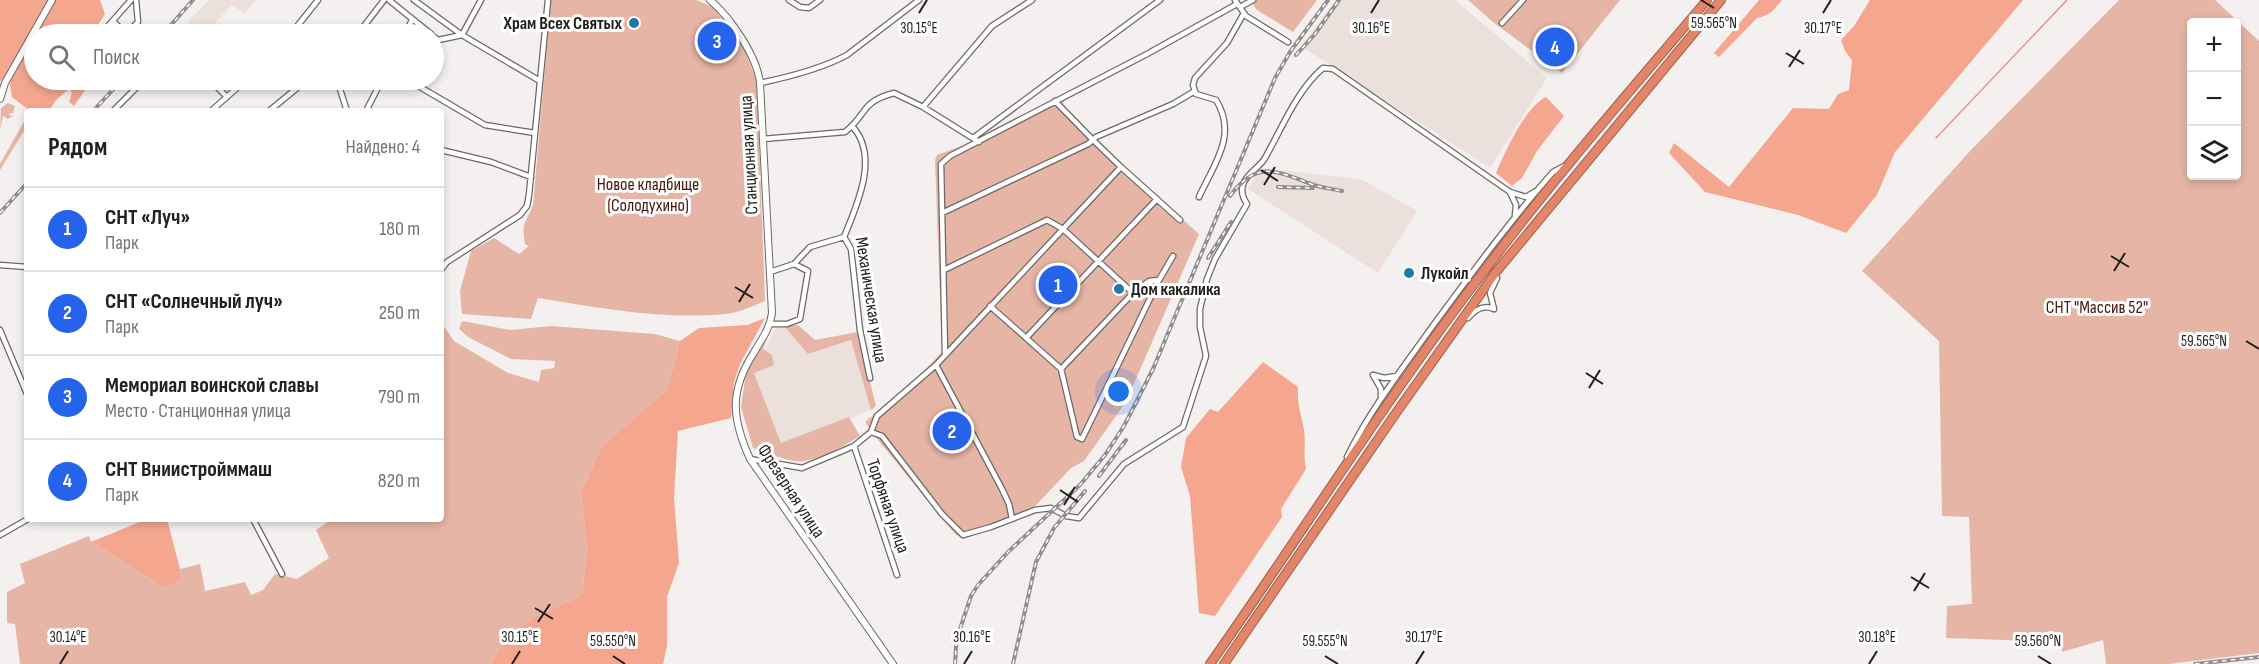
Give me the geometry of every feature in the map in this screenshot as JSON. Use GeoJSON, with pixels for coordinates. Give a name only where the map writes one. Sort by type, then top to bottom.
{"type":"FeatureCollection","features":[{"type":"Feature","properties":{"kind":"highway"},"geometry":{"type":"LineString","coordinates":[[1210,664],[1469,290],[1569,163],[1707,0]]}},
{"type":"Feature","properties":{"kind":"highway"},"geometry":{"type":"LineString","coordinates":[[1224,664],[1451,334],[1508,257],[1721,0]]}},
{"type":"Feature","properties":{"kind":"street"},"geometry":{"type":"LineString","coordinates":[[38,24],[52,0]]}},
{"type":"Feature","properties":{"kind":"street"},"geometry":{"type":"LineString","coordinates":[[109,24],[131,0]]}},
{"type":"Feature","properties":{"kind":"street"},"geometry":{"type":"LineString","coordinates":[[136,0],[138,22],[136,24]]}},
{"type":"Feature","properties":{"kind":"street"},"geometry":{"type":"LineString","coordinates":[[299,24],[318,0]]}},
{"type":"Feature","properties":{"kind":"street"},"geometry":{"type":"LineString","coordinates":[[366,24],[384,0]]}},
{"type":"Feature","properties":{"kind":"street"},"geometry":{"type":"LineString","coordinates":[[389,0],[417,24]]}},
{"type":"Feature","properties":{"kind":"street"},"geometry":{"type":"LineString","coordinates":[[414,0],[462,35],[540,81]]}},
{"type":"Feature","properties":{"kind":"street"},"geometry":{"type":"LineString","coordinates":[[444,39],[462,35],[481,0]]}},
{"type":"Feature","properties":{"kind":"street"},"geometry":{"type":"LineString","coordinates":[[444,266],[520,215],[527,206],[548,0]]}},
{"type":"Feature","properties":{"kind":"street","name":"Станционная улица"},"geometry":{"type":"LineString","coordinates":[[710,0],[720,8],[745,45],[755,63],[760,83],[770,272],[770,324]]}},
{"type":"Feature","properties":{"kind":"street"},"geometry":{"type":"LineString","coordinates":[[789,0],[800,7],[809,9],[820,0]]}},
{"type":"Feature","properties":{"kind":"street"},"geometry":{"type":"LineString","coordinates":[[760,83],[783,79],[847,55],[919,0]]}},
{"type":"Feature","properties":{"kind":"street"},"geometry":{"type":"LineString","coordinates":[[923,107],[992,26],[1032,0]]}},
{"type":"Feature","properties":{"kind":"street"},"geometry":{"type":"LineString","coordinates":[[972,138],[1160,0]]}},
{"type":"Feature","properties":{"kind":"street"},"geometry":{"type":"LineString","coordinates":[[945,353],[941,164],[950,156],[1147,54],[1237,4],[1253,0]]}},
{"type":"Feature","properties":{"kind":"street"},"geometry":{"type":"LineString","coordinates":[[1502,23],[1523,0]]}},
{"type":"Feature","properties":{"kind":"street"},"geometry":{"type":"LineString","coordinates":[[1237,4],[1244,14],[1288,42]]}},
{"type":"Feature","properties":{"kind":"street"},"geometry":{"type":"LineString","coordinates":[[1198,196],[1225,143],[1226,127],[1216,100],[1201,97],[1193,85],[1195,78],[1227,43],[1244,14]]}},
{"type":"Feature","properties":{"kind":"street"},"geometry":{"type":"LineString","coordinates":[[410,24],[412,20]]}},
{"type":"Feature","properties":{"kind":"street"},"geometry":{"type":"LineString","coordinates":[[112,21],[115,24]]}},
{"type":"Feature","properties":{"kind":"street"},"geometry":{"type":"LineString","coordinates":[[0,99],[5,83],[24,49]]}},
{"type":"Feature","properties":{"kind":"street"},"geometry":{"type":"LineString","coordinates":[[871,432],[882,436],[942,514],[963,535],[1035,510],[1052,507],[1066,516],[1079,518],[1124,464],[1183,427],[1206,356],[1200,327],[1200,309],[1207,279],[1215,259],[1247,204],[1242,191],[1244,183],[1264,161],[1281,127],[1314,76],[1323,68],[1333,69],[1510,192],[1526,196],[1536,191]]}},
{"type":"Feature","properties":{"kind":"street"},"geometry":{"type":"LineString","coordinates":[[116,108],[134,90]]}},
{"type":"Feature","properties":{"kind":"street"},"geometry":{"type":"LineString","coordinates":[[220,90],[227,97]]}},
{"type":"Feature","properties":{"kind":"street"},"geometry":{"type":"LineString","coordinates":[[214,108],[235,90]]}},
{"type":"Feature","properties":{"kind":"street"},"geometry":{"type":"LineString","coordinates":[[273,108],[295,90]]}},
{"type":"Feature","properties":{"kind":"street"},"geometry":{"type":"LineString","coordinates":[[340,90],[346,108]]}},
{"type":"Feature","properties":{"kind":"street"},"geometry":{"type":"LineString","coordinates":[[368,108],[377,90]]}},
{"type":"Feature","properties":{"kind":"street"},"geometry":{"type":"LineString","coordinates":[[425,90],[485,125],[535,134]]}},
{"type":"Feature","properties":{"kind":"street"},"geometry":{"type":"LineString","coordinates":[[942,213],[1088,144],[1096,137],[1173,104],[1195,91]]}},
{"type":"Feature","properties":{"kind":"street"},"geometry":{"type":"LineString","coordinates":[[763,139],[845,132],[872,101],[894,93],[923,107],[979,142]]}},
{"type":"Feature","properties":{"kind":"street"},"geometry":{"type":"LineString","coordinates":[[1055,100],[1121,167],[1180,220]]}},
{"type":"Feature","properties":{"kind":"street","name":"Механическая улица"},"geometry":{"type":"LineString","coordinates":[[852,126],[861,135],[865,159],[857,206],[844,237],[851,249],[860,330],[870,378]]}},
{"type":"Feature","properties":{"kind":"street"},"geometry":{"type":"LineString","coordinates":[[444,151],[491,162],[531,177]]}},
{"type":"Feature","properties":{"kind":"street"},"geometry":{"type":"LineString","coordinates":[[1335,481],[1360,431],[1381,399],[1513,218],[1553,172],[1569,163]]}},
{"type":"Feature","properties":{"kind":"street"},"geometry":{"type":"LineString","coordinates":[[750,459],[802,468],[854,446],[871,432],[877,416],[936,365],[1121,167]]}},
{"type":"Feature","properties":{"kind":"street"},"geometry":{"type":"LineString","coordinates":[[1510,192],[1516,205],[1513,218]]}},
{"type":"Feature","properties":{"kind":"street"},"geometry":{"type":"LineString","coordinates":[[1026,338],[1157,199]]}},
{"type":"Feature","properties":{"kind":"street"},"geometry":{"type":"LineString","coordinates":[[944,270],[1047,220],[1063,229],[1132,293]]}},
{"type":"Feature","properties":{"kind":"street"},"geometry":{"type":"LineString","coordinates":[[770,272],[795,264],[810,247],[844,237]]}},
{"type":"Feature","properties":{"kind":"street"},"geometry":{"type":"LineString","coordinates":[[990,306],[1061,369],[1077,437],[1082,440],[1159,280],[1173,256]]}},
{"type":"Feature","properties":{"kind":"street"},"geometry":{"type":"LineString","coordinates":[[1451,334],[1479,308],[1494,309],[1490,298],[1491,287],[1508,257]]}},
{"type":"Feature","properties":{"kind":"street"},"geometry":{"type":"LineString","coordinates":[[770,324],[787,324],[800,319],[808,271],[795,264]]}},
{"type":"Feature","properties":{"kind":"street"},"geometry":{"type":"LineString","coordinates":[[0,265],[24,267]]}},
{"type":"Feature","properties":{"kind":"street"},"geometry":{"type":"LineString","coordinates":[[1061,369],[1132,293],[1149,281],[1159,280]]}},
{"type":"Feature","properties":{"kind":"street","name":"Фрезерная улица"},"geometry":{"type":"LineString","coordinates":[[770,324],[742,371],[736,391],[736,414],[739,429],[750,459],[893,664]]}},
{"type":"Feature","properties":{"kind":"street"},"geometry":{"type":"LineString","coordinates":[[0,330],[24,387]]}},
{"type":"Feature","properties":{"kind":"street"},"geometry":{"type":"LineString","coordinates":[[936,365],[1002,489],[1009,504],[1012,519]]}},
{"type":"Feature","properties":{"kind":"street"},"geometry":{"type":"LineString","coordinates":[[1381,399],[1381,389],[1373,375],[1384,378],[1397,376]]}},
{"type":"Feature","properties":{"kind":"street","name":"Торфяная улица"},"geometry":{"type":"LineString","coordinates":[[854,446],[897,575]]}},
{"type":"Feature","properties":{"kind":"street"},"geometry":{"type":"LineString","coordinates":[[0,535],[24,521]]}},
{"type":"Feature","properties":{"kind":"street"},"geometry":{"type":"LineString","coordinates":[[255,522],[282,574]]}},
{"type":"Feature","properties":{"kind":"shaded area"},"geometry":{"type":"Polygon","coordinates":[[[0,0],[49,0],[36,24],[24,24],[24,45],[11,69],[0,82],[0,0]]]}},
{"type":"Feature","properties":{"kind":"shaded area"},"geometry":{"type":"Polygon","coordinates":[[[55,0],[100,0],[105,14],[98,24],[41,24],[55,0]]]}},
{"type":"Feature","properties":{"kind":"shaded area"},"geometry":{"type":"Polygon","coordinates":[[[209,0],[256,0],[245,13],[231,5],[215,24],[187,23],[209,0]]]}},
{"type":"Feature","properties":{"kind":"shaded area"},"geometry":{"type":"Polygon","coordinates":[[[1336,0],[1455,0],[1547,78],[1490,168],[1301,46],[1336,0]]]}},
{"type":"Feature","properties":{"kind":"shaded area"},"geometry":{"type":"Polygon","coordinates":[[[1759,0],[1782,0],[1771,12],[1757,18],[1719,57],[1714,53],[1759,0]]]}},
{"type":"Feature","properties":{"kind":"shaded area"},"geometry":{"type":"Polygon","coordinates":[[[1870,0],[2023,0],[1895,152],[1877,195],[1846,233],[1798,215],[1705,192],[1669,153],[1674,143],[1729,187],[1793,108],[1829,109],[1838,94],[1849,90],[1852,60],[1841,40],[1854,26],[1870,0]]]}},
{"type":"Feature","properties":{"kind":"shaded area"},"geometry":{"type":"Polygon","coordinates":[[[24,53],[24,90],[68,90],[51,108],[26,108],[12,97],[10,85],[12,74],[24,53]]]}},
{"type":"Feature","properties":{"kind":"shaded area"},"geometry":{"type":"Polygon","coordinates":[[[70,90],[85,90],[74,106],[69,102],[72,92],[70,90]]]}},
{"type":"Feature","properties":{"kind":"shaded area"},"geometry":{"type":"Polygon","coordinates":[[[1546,97],[1564,116],[1537,151],[1522,178],[1512,186],[1496,173],[1523,120],[1538,102],[1546,97]]]}},
{"type":"Feature","properties":{"kind":"shaded area"},"geometry":{"type":"Polygon","coordinates":[[[1282,170],[1363,180],[1417,211],[1378,273],[1248,189],[1258,173],[1282,170]]]}},
{"type":"Feature","properties":{"kind":"shaded area"},"geometry":{"type":"Polygon","coordinates":[[[765,318],[740,364],[734,382],[731,418],[678,431],[674,497],[679,563],[667,597],[667,646],[663,664],[491,664],[504,640],[535,617],[582,595],[587,549],[581,493],[601,447],[667,390],[680,341],[699,328],[747,325],[765,318]]]}},
{"type":"Feature","properties":{"kind":"shaded area"},"geometry":{"type":"Polygon","coordinates":[[[784,326],[809,354],[851,340],[871,410],[781,444],[754,372],[774,330],[784,326]]]}},
{"type":"Feature","properties":{"kind":"shaded area"},"geometry":{"type":"Polygon","coordinates":[[[1263,362],[1298,387],[1305,435],[1306,469],[1281,509],[1282,517],[1215,616],[1199,613],[1190,496],[1181,467],[1186,438],[1210,409],[1218,412],[1263,362]]]}},
{"type":"Feature","properties":{"kind":"shaded area"},"geometry":{"type":"Polygon","coordinates":[[[140,522],[168,522],[180,569],[180,581],[165,588],[91,542],[140,522]]]}},
{"type":"Feature","properties":{"kind":"green space","name":"Новое кладбище (Солодухино)"},"geometry":{"type":"Polygon","coordinates":[[[551,0],[696,0],[713,7],[745,51],[757,82],[765,301],[726,314],[679,315],[632,312],[538,298],[531,319],[462,314],[460,291],[471,251],[494,238],[519,254],[529,246],[525,244],[524,226],[533,205],[551,0]]]}},
{"type":"Feature","properties":{"kind":"green space"},"geometry":{"type":"Polygon","coordinates":[[[1250,0],[1317,0],[1293,32],[1257,10],[1250,0]]]}},
{"type":"Feature","properties":{"kind":"green space"},"geometry":{"type":"Polygon","coordinates":[[[1468,0],[1620,0],[1562,73],[1493,22],[1468,0]]]}},
{"type":"Feature","properties":{"kind":"green space","name":"СНТ \"Массив 52\""},"geometry":{"type":"Polygon","coordinates":[[[2119,0],[2215,0],[2234,18],[2187,18],[2187,180],[2241,180],[2241,24],[2259,41],[2259,653],[2169,664],[2106,664],[2103,640],[2062,652],[2061,642],[1946,638],[1947,606],[1972,604],[1969,517],[1942,516],[1939,341],[1862,271],[1970,151],[2119,0]]]}},
{"type":"Feature","properties":{"kind":"green space"},"geometry":{"type":"Polygon","coordinates":[[[1055,99],[1118,162],[1199,234],[1126,402],[1084,461],[1071,468],[1025,517],[964,539],[955,534],[865,422],[915,381],[942,352],[935,160],[937,155],[980,139],[1055,99]]]}},
{"type":"Feature","properties":{"kind":"green space"},"geometry":{"type":"Polygon","coordinates":[[[8,103],[15,106],[13,113],[9,115],[13,116],[8,119],[3,116],[0,130],[1,108],[8,103]]]}},
{"type":"Feature","properties":{"kind":"green space"},"geometry":{"type":"Polygon","coordinates":[[[24,121],[24,131],[0,170],[0,164],[24,121]]]}},
{"type":"Feature","properties":{"kind":"green space"},"geometry":{"type":"Polygon","coordinates":[[[462,321],[510,330],[551,326],[655,334],[680,341],[667,390],[601,447],[581,493],[587,549],[582,595],[535,617],[504,640],[491,664],[20,664],[15,624],[7,623],[7,592],[25,583],[20,564],[89,536],[91,542],[165,588],[180,581],[180,569],[200,564],[205,591],[245,582],[251,595],[263,590],[275,574],[297,579],[329,558],[316,530],[328,522],[444,522],[444,326],[454,341],[508,373],[539,382],[541,370],[554,368],[555,361],[511,359],[468,337],[459,329],[462,321]]]}},
{"type":"Feature","properties":{"kind":"green space"},"geometry":{"type":"Polygon","coordinates":[[[798,325],[815,340],[858,332],[876,406],[871,410],[851,340],[808,354],[784,326],[798,325]]]}},
{"type":"Feature","properties":{"kind":"green space"},"geometry":{"type":"Polygon","coordinates":[[[765,338],[767,339],[763,349],[772,355],[774,365],[754,373],[781,443],[849,417],[860,436],[828,453],[802,461],[784,459],[753,448],[741,407],[746,373],[765,338]]]}},
{"type":"Feature","properties":{"kind":"waterway"},"geometry":{"type":"LineString","coordinates":[[1936,138],[2067,0]]}},
{"type":"Feature","properties":{"kind":"railway"},"geometry":{"type":"LineString","coordinates":[[172,24],[193,0]]}},
{"type":"Feature","properties":{"kind":"railway"},"geometry":{"type":"LineString","coordinates":[[955,664],[959,632],[971,596],[978,585],[1008,552],[1080,485],[1105,455],[1124,426],[1153,369],[1275,78],[1290,52],[1328,0]]}},
{"type":"Feature","properties":{"kind":"railway"},"geometry":{"type":"LineString","coordinates":[[1296,55],[1315,34],[1339,0]]}},
{"type":"Feature","properties":{"kind":"railway"},"geometry":{"type":"LineString","coordinates":[[96,108],[113,90]]}},
{"type":"Feature","properties":{"kind":"railway"},"geometry":{"type":"LineString","coordinates":[[1230,196],[1250,176],[1269,171],[1342,191]]}},
{"type":"Feature","properties":{"kind":"railway"},"geometry":{"type":"LineString","coordinates":[[0,213],[24,186]]}},
{"type":"Feature","properties":{"kind":"railway"},"geometry":{"type":"LineString","coordinates":[[1278,187],[1313,188]]}},
{"type":"Feature","properties":{"kind":"railway"},"geometry":{"type":"LineString","coordinates":[[1208,258],[1231,222]]}},
{"type":"Feature","properties":{"kind":"railway"},"geometry":{"type":"LineString","coordinates":[[1099,476],[1126,440]]}},
{"type":"Feature","properties":{"kind":"railway"},"geometry":{"type":"LineString","coordinates":[[1013,664],[1036,562],[1054,528],[1085,491]]}},
{"type":"Feature","properties":{"kind":"railway"},"geometry":{"type":"LineString","coordinates":[[2195,664],[2259,657]]}},
{"type":"Feature","properties":{"kind":"place","name":"Храм Всех Святых"},"geometry":{"type":"Point","coordinates":[634,23]}},
{"type":"Feature","properties":{"kind":"place","name":"Мемориал воинской славы"},"geometry":{"type":"Point","coordinates":[717,41]}},
{"type":"Feature","properties":{"kind":"place","name":"СНТ Вниистройммаш"},"geometry":{"type":"Point","coordinates":[1555,47]}},
{"type":"Feature","properties":{"kind":"place","name":"Лукойл"},"geometry":{"type":"Point","coordinates":[1409,273]}},
{"type":"Feature","properties":{"kind":"place","name":"СНТ «Луч»"},"geometry":{"type":"Point","coordinates":[1058,285]}},
{"type":"Feature","properties":{"kind":"place","name":"Дом какалика"},"geometry":{"type":"Point","coordinates":[1119,289]}},
{"type":"Feature","properties":{"kind":"place","name":"СНТ «Солнечный луч»"},"geometry":{"type":"Point","coordinates":[952,431]}}]}
